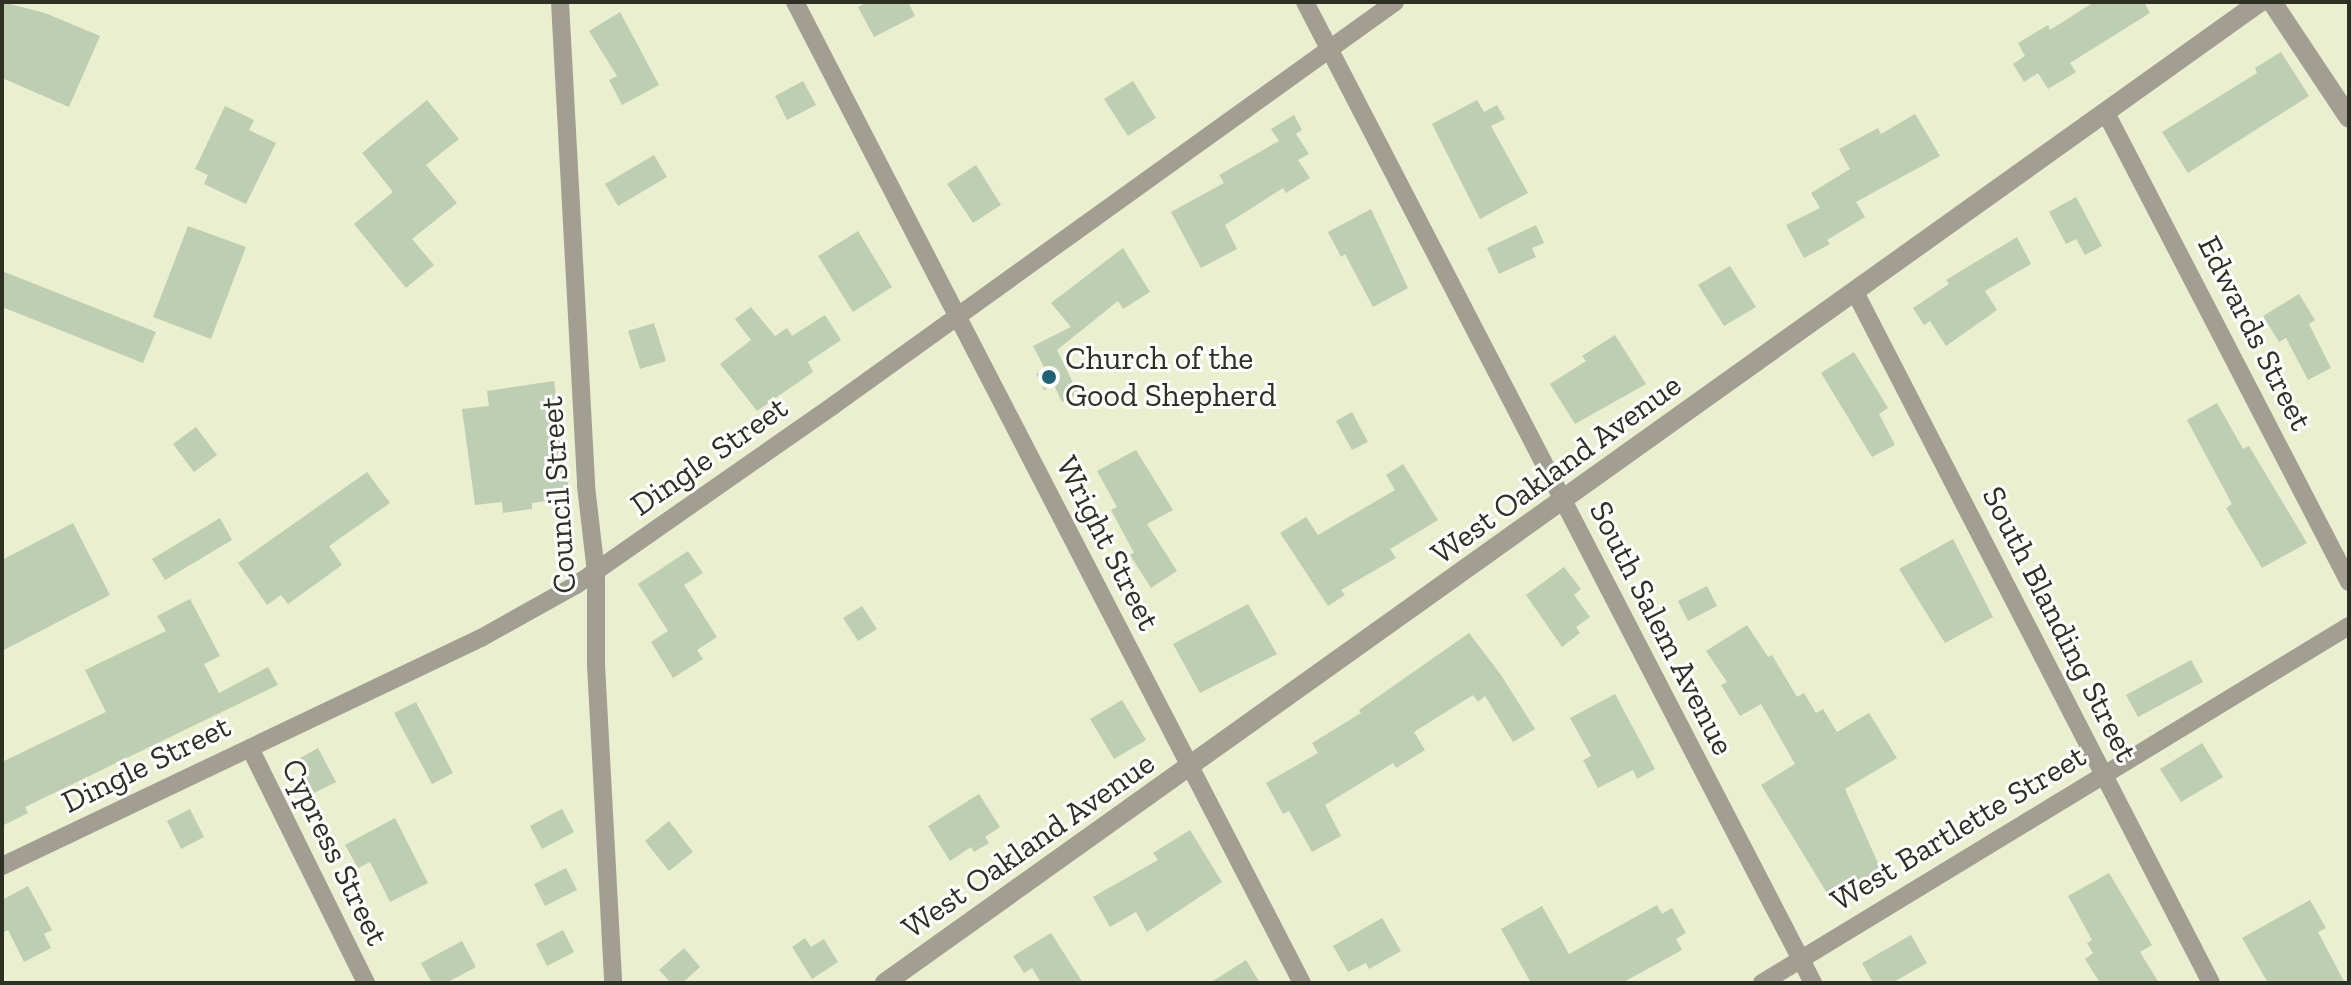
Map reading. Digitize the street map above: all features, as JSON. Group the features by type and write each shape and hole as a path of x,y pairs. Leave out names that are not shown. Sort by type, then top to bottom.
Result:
{"street":[{"name":"Council Street","path":"560,2 586,486 596,572 596,665 613,983"},
{"name":"Wright Street","path":"795,2 1302,983"},
{"name":"South Salem Avenue","path":"1305,2 1813,983"},
{"name":"Dingle Street","path":"2,866 481,638 596,572 1395,2"},
{"name":"West Oakland Avenue","path":"885,983 2260,2"},
{"path":"2272,2 2349,118"},
{"name":"Edwards Street","path":"2106,113 2349,582"},
{"name":"South Blanding Street","path":"1855,292 2211,983"},
{"name":"West Bartlette Street","path":"1762,983 2349,626"},
{"name":"Cypress Street","path":"250,748 366,983"}],"building":[{"path":"2,2 45,13 100,36 69,107 2,78"},
{"path":"868,2 908,2 915,16 874,37 858,7"},
{"path":"2094,2 2144,2 2150,13 2070,63 2076,72 2048,89 2038,73 2024,82 2013,64 2025,56 2018,43 2048,25 2050,30"},
{"path":"620,12 659,85 622,105 609,80 617,76 589,31"},
{"path":"2281,52 2309,96 2188,173 2162,132 2257,73 2255,68"},
{"path":"803,81 816,105 787,120 775,96"},
{"path":"1133,81 1156,118 1128,136 1104,99"},
{"path":"427,100 459,139 426,165 457,203 412,239 434,265 406,288 354,224 393,192 362,153"},
{"path":"1477,100 1484,112 1497,105 1505,119 1491,126 1528,193 1480,219 1432,124"},
{"path":"225,106 254,120 249,130 276,143 246,204 204,184 208,175 195,169"},
{"path":"1915,114 1940,156 1856,202 1865,217 1827,240 1830,244 1804,258 1786,225 1820,208 1811,193 1850,169 1839,149 1878,128 1881,134"},
{"path":"1294,115 1302,130 1296,134 1309,154 1298,160 1310,178 1286,193 1283,188 1225,225 1237,249 1201,268 1171,212 1224,183 1219,175 1279,141 1271,129"},
{"path":"654,155 667,177 618,206 605,184"},
{"path":"976,165 1001,205 973,223 947,184"},
{"path":"2076,197 2102,246 2085,255 2076,239 2066,244 2049,212"},
{"path":"1371,209 1408,288 1373,307 1345,254 1341,257 1328,232"},
{"path":"1536,225 1544,243 1532,248 1536,257 1499,274 1487,248"},
{"path":"188,226 246,247 211,339 153,317"},
{"path":"858,231 892,287 853,312 818,256"},
{"path":"2017,237 2031,264 1985,291 1997,310 1946,346 1930,321 1924,325 1913,308 1949,284 1946,280"},
{"path":"1123,248 1150,292 1123,309 1118,301 1057,350 1078,393 1062,402 1054,385 1044,390 1036,374 1045,369 1033,346 1071,327 1051,303"},
{"path":"1730,266 1756,307 1724,326 1698,285"},
{"path":"2,271 156,332 143,363 2,307"},
{"path":"2299,294 2315,320 2309,324 2331,368 2308,380 2286,338 2279,342 2263,316"},
{"path":"751,307 775,336 787,328 792,336 825,315 841,340 808,362 813,372 757,411 720,364 751,340 735,319"},
{"path":"654,323 666,361 640,369 628,331"},
{"path":"1615,335 1646,384 1575,424 1550,384 1586,361 1582,356"},
{"path":"1854,352 1888,408 1879,414 1895,445 1872,457 1821,373"},
{"path":"554,381 570,498 532,503 532,509 503,513 502,502 475,505 462,409 489,406 487,391"},
{"path":"2217,403 2243,449 2249,446 2307,543 2262,568 2226,508 2232,504 2187,420"},
{"path":"1352,412 1368,442 1352,450 1336,421"},
{"path":"196,427 217,455 194,472 173,444"},
{"path":"1136,450 1173,510 1147,524 1177,571 1151,588 1130,555 1134,553 1111,510 1117,507 1097,471"},
{"path":"1403,464 1438,520 1390,549 1396,558 1341,590 1345,595 1328,606 1280,533 1306,517 1318,535 1395,490 1386,475"},
{"path":"367,472 390,503 329,546 342,565 288,604 281,595 267,605 238,563"},
{"path":"220,518 232,540 165,580 152,559"},
{"path":"73,523 110,595 2,651 2,560"},
{"path":"1953,539 1993,617 1945,643 1899,569"},
{"path":"688,551 703,573 684,585 717,637 697,650 703,659 673,678 651,642 668,631 638,584"},
{"path":"1564,567 1581,589 1574,595 1590,617 1576,627 1580,633 1562,647 1526,595"},
{"path":"1707,586 1717,606 1688,621 1678,601"},
{"path":"190,599 220,656 204,664 219,693 268,667 278,685 25,807 28,813 2,826 2,762 106,712 85,670 166,631 157,616"},
{"path":"1248,604 1277,654 1200,693 1173,644"},
{"path":"862,606 877,629 858,641 843,618"},
{"path":"1747,625 1768,657 1772,655 1797,697 1804,693 1816,713 1823,709 1837,732 1869,713 1897,758 1845,789 1881,870 1830,898 1761,785 1795,764 1761,704 1740,716 1721,685 1727,682 1706,651"},
{"path":"1469,633 1501,675 1535,729 1513,742 1485,696 1478,702 1473,695 1414,732 1425,750 1396,768 1393,763 1325,805 1341,836 1312,852 1289,811 1283,814 1266,783 1318,753 1312,743 1361,713 1359,710"},
{"path":"2191,660 2203,682 2138,717 2126,695"},
{"path":"1615,694 1655,769 1637,779 1633,770 1598,788 1583,760 1591,756 1570,718"},
{"path":"1122,700 1146,740 1114,759 1090,719"},
{"path":"416,702 453,773 432,784 394,713"},
{"path":"2202,743 2223,777 2181,802 2160,769"},
{"path":"318,748 336,782 314,793 297,760"},
{"path":"979,794 1000,827 985,837 989,843 974,852 971,847 950,861 928,826"},
{"path":"190,809 204,837 181,849 167,821"},
{"path":"562,809 574,832 542,849 530,826"},
{"path":"395,818 428,883 390,902 370,862 358,868 345,845"},
{"path":"669,821 693,852 669,871 645,841"},
{"path":"1190,830 1222,882 1147,932 1136,912 1110,927 1093,897 1158,860 1153,853"},
{"path":"566,868 577,890 545,906 534,884"},
{"path":"2109,873 2152,945 2140,952 2159,983 2100,983 2085,959 2093,953 2087,943 2092,940 2068,896"},
{"path":"28,886 52,930 44,934 51,948 24,962 8,930 2,933 2,900"},
{"path":"2310,900 2326,928 2318,932 2345,983 2268,983 2242,938"},
{"path":"1657,905 1662,914 1672,908 1686,933 1676,939 1682,950 1622,983 1531,983 1501,929 1542,906 1569,954"},
{"path":"1382,918 1401,951 1369,969 1366,963 1348,972 1333,946"},
{"path":"563,930 574,952 547,966 536,944"},
{"path":"1051,933 1083,983 1041,983 1032,968 1024,973 1013,956"},
{"path":"1911,935 1927,963 1892,983 1873,983 1862,963"},
{"path":"805,938 811,947 824,939 838,962 812,979 792,947"},
{"path":"462,941 476,967 446,983 432,983 421,963"},
{"path":"684,948 700,967 682,983 671,983 659,970"},
{"path":"1246,960 1260,983 1210,983"}],"place":[{"name":"Church of the Good Shepherd","path":"1049,377"}]}
